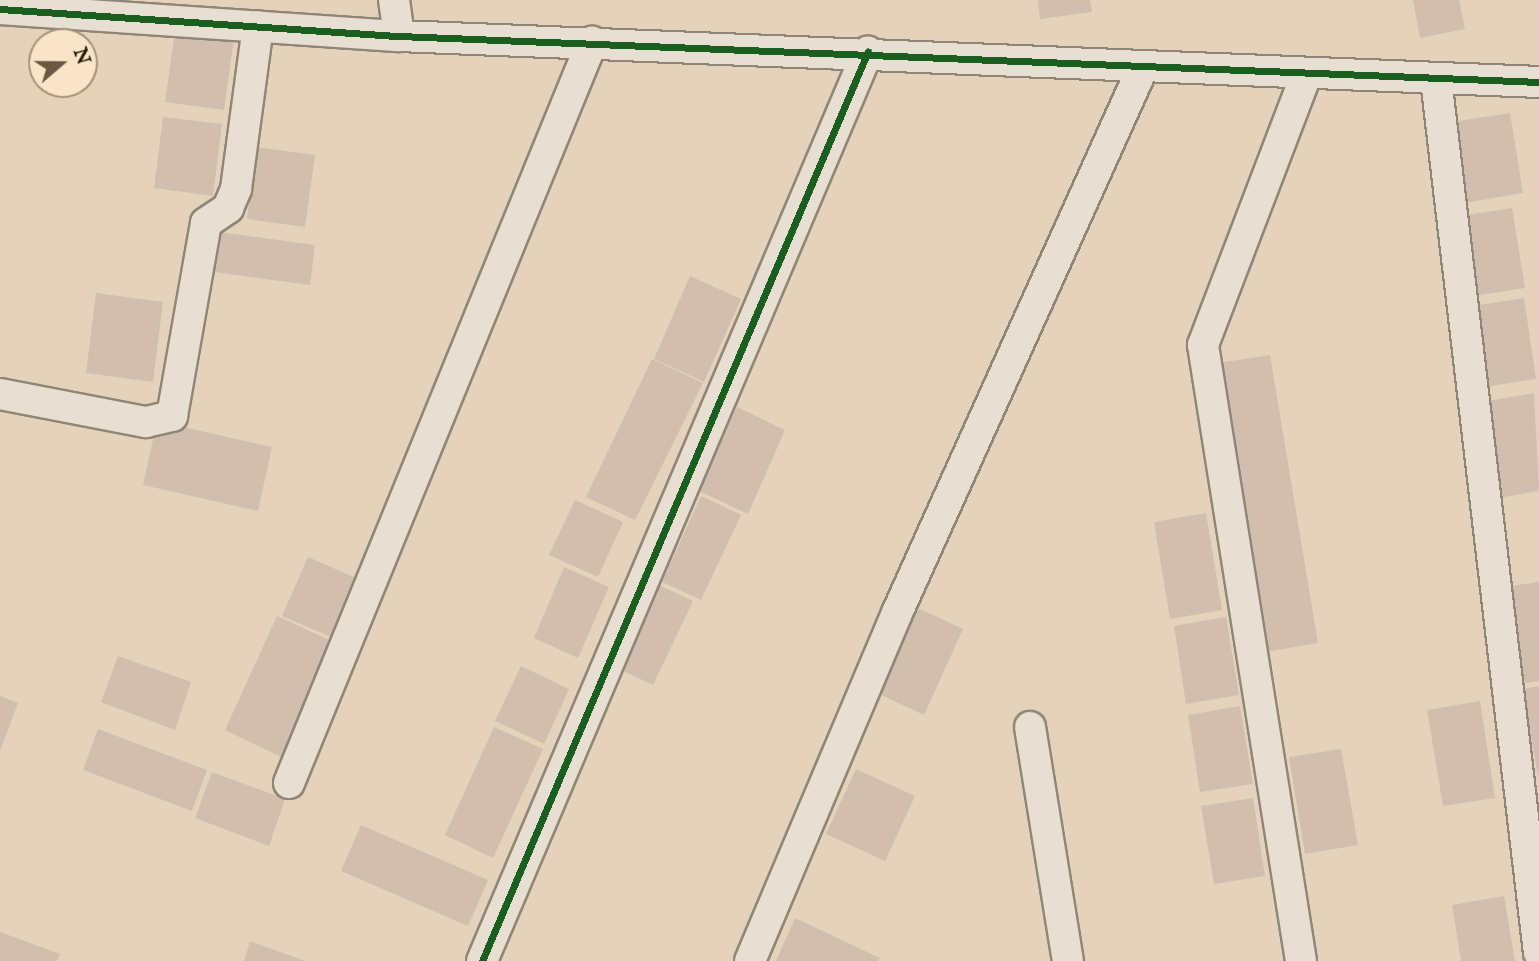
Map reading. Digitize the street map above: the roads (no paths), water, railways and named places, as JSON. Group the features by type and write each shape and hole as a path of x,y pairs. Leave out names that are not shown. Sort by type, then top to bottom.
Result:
{"street":[{"path":"394,0 399,36"},
{"path":"0,9 51,6 258,26 399,36 868,51 1306,75 1539,82"},
{"path":"0,394 146,422 172,416 206,223 228,208 236,189 258,26"},
{"path":"289,783 592,42"},
{"path":"482,961 868,51"},
{"path":"750,961 902,600 1143,67"},
{"path":"1301,961 1203,345 1306,75"},
{"path":"1436,79 1539,953"},
{"path":"1030,727 1068,961"}]}
